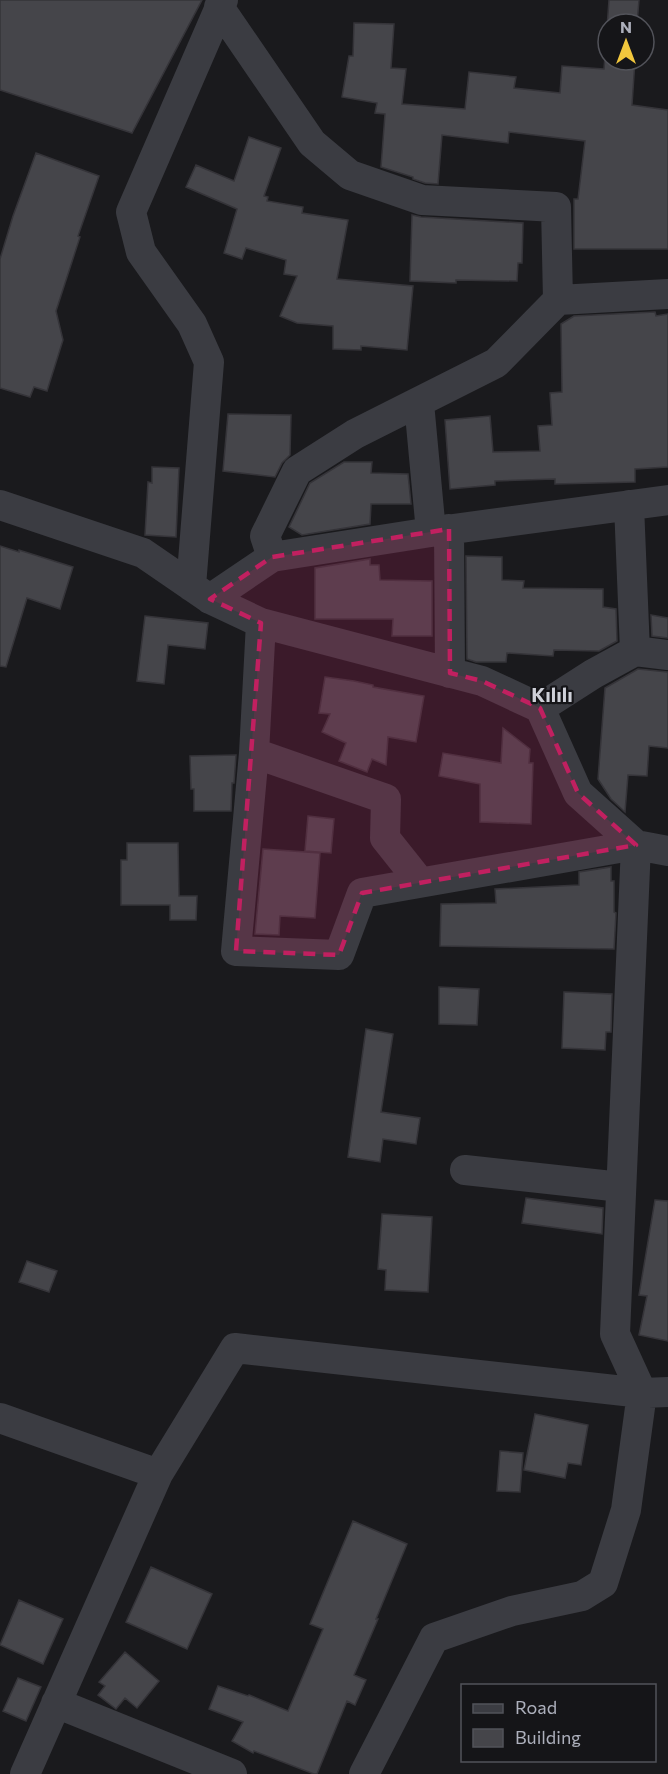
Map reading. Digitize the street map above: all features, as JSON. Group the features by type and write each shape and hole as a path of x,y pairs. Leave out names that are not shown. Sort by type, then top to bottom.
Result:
{"street":[{"path":"221,4 312,143 350,175 422,200 556,207 558,300"},
{"path":"201,592 209,362 192,324 141,252 131,212 221,4"},
{"path":"272,557 265,536 297,471 356,434 496,363 558,300 668,294"},
{"path":"419,403 440,530 450,673"},
{"path":"201,592 272,557 440,530 668,500"},
{"path":"0,505 143,553 201,592 261,623 482,681 540,708 578,793 636,845"},
{"path":"629,505 635,651"},
{"path":"261,623 254,753 236,951 339,955 362,893 636,845 668,851"},
{"path":"540,708 593,674 635,651 668,655"},
{"path":"254,753 386,799 385,838 420,882"},
{"path":"364,1774 434,1638 512,1611 582,1596 603,1583 626,1510 655,1392 615,1334 636,845"},
{"path":"465,1170 621,1187"},
{"path":"25,1774 158,1474 235,1348 655,1392"},
{"path":"0,1418 158,1474"},
{"path":"56,1703 232,1774"}],"highlighted area":[{"path":"449,529 450,673 482,681 540,708 578,793 636,845 362,893 339,955 236,951 261,623 210,599 272,557"}],"building":[{"path":"0,0 202,0 132,133 0,90"},
{"path":"609,0 639,0 638,12 608,12"},
{"path":"354,23 394,24 391,68 406,69 402,104 465,109 469,72 516,77 514,88 560,93 562,66 596,68 596,72 634,72 632,105 668,110 668,249 574,249 574,199 578,199 585,141 509,132 508,143 442,135 438,184 425,183 381,167 385,114 375,113 377,103 342,97 349,56 353,56"},
{"path":"249,137 281,148 264,196 268,197 267,201 303,207 302,213 348,220 337,279 413,286 407,350 361,346 361,350 333,349 333,326 297,323 280,316 297,276 284,274 286,260 246,248 242,259 224,253 237,209 186,187 196,165 234,181"},
{"path":"36,153 99,176 56,311 63,340 47,391 34,387 30,397 0,388 0,259"},
{"path":"412,215 523,223 522,263 518,263 517,281 456,280 456,283 410,281"},
{"path":"655,312 656,316 668,314 668,467 635,469 635,482 555,484 555,479 495,481 495,485 450,489 445,420 490,416 493,452 540,451 538,426 552,425 550,393 562,392 561,324 574,316"},
{"path":"228,414 291,415 290,455 282,463 275,477 223,471"},
{"path":"344,462 372,462 371,473 408,474 411,504 371,504 370,524 302,535 289,527 310,483"},
{"path":"152,467 179,468 176,537 145,535 148,482 152,483"},
{"path":"0,546 73,567 60,609 27,598 6,667 0,666"},
{"path":"466,556 502,557 502,580 524,581 523,588 603,589 603,607 616,609 617,641 599,651 554,650 553,656 507,653 506,662 476,662 467,659"},
{"path":"370,559 370,565 379,565 380,580 432,581 432,636 392,636 393,619 315,619 315,568"},
{"path":"651,615 668,618 668,638 652,636"},
{"path":"145,616 208,623 205,649 168,645 164,684 137,681"},
{"path":"638,669 668,672 668,748 649,746 647,776 628,775 625,812 611,799 598,779 605,688"},
{"path":"325,677 424,696 416,742 388,737 386,765 372,759 367,772 339,761 346,743 322,732 330,714 319,713"},
{"path":"503,728 530,749 529,763 533,763 531,824 480,822 480,784 439,776 443,753 501,763"},
{"path":"236,755 231,811 194,811 190,756"},
{"path":"308,816 334,819 331,853 305,851"},
{"path":"127,843 178,843 179,896 197,896 196,920 170,920 170,905 121,905 121,860 127,860"},
{"path":"263,849 320,853 315,918 280,916 279,935 255,934"},
{"path":"611,867 611,881 614,881 614,912 616,913 614,949 440,946 441,904 496,903 495,889 579,885 579,872"},
{"path":"439,987 479,989 477,1025 439,1024"},
{"path":"564,992 612,994 611,1032 606,1032 605,1050 562,1048"},
{"path":"366,1029 393,1034 381,1112 420,1118 416,1144 383,1139 380,1162 348,1157"},
{"path":"526,1198 603,1208 602,1234 522,1223"},
{"path":"655,1200 668,1201 668,1341 639,1335 647,1296 639,1295"},
{"path":"382,1214 432,1217 428,1292 385,1290 386,1270 378,1269"},
{"path":"27,1261 57,1271 49,1292 19,1282"},
{"path":"535,1414 588,1425 581,1465 568,1463 565,1478 524,1470"},
{"path":"500,1451 523,1453 520,1492 497,1491"},
{"path":"353,1521 407,1544 354,1675 366,1680 355,1705 347,1701 317,1774 314,1774 254,1751 253,1753 232,1741 243,1722 209,1709 218,1686 249,1695 288,1711 323,1629 310,1624"},
{"path":"151,1567 212,1594 187,1649 126,1622"},
{"path":"19,1600 63,1619 43,1664 0,1645"},
{"path":"125,1652 159,1681 137,1708 125,1698 116,1709 98,1695 105,1686 99,1682"},
{"path":"18,1678 41,1687 26,1721 3,1711"}],"district":[{"name":"Kılılı","path":"552,694"}]}
